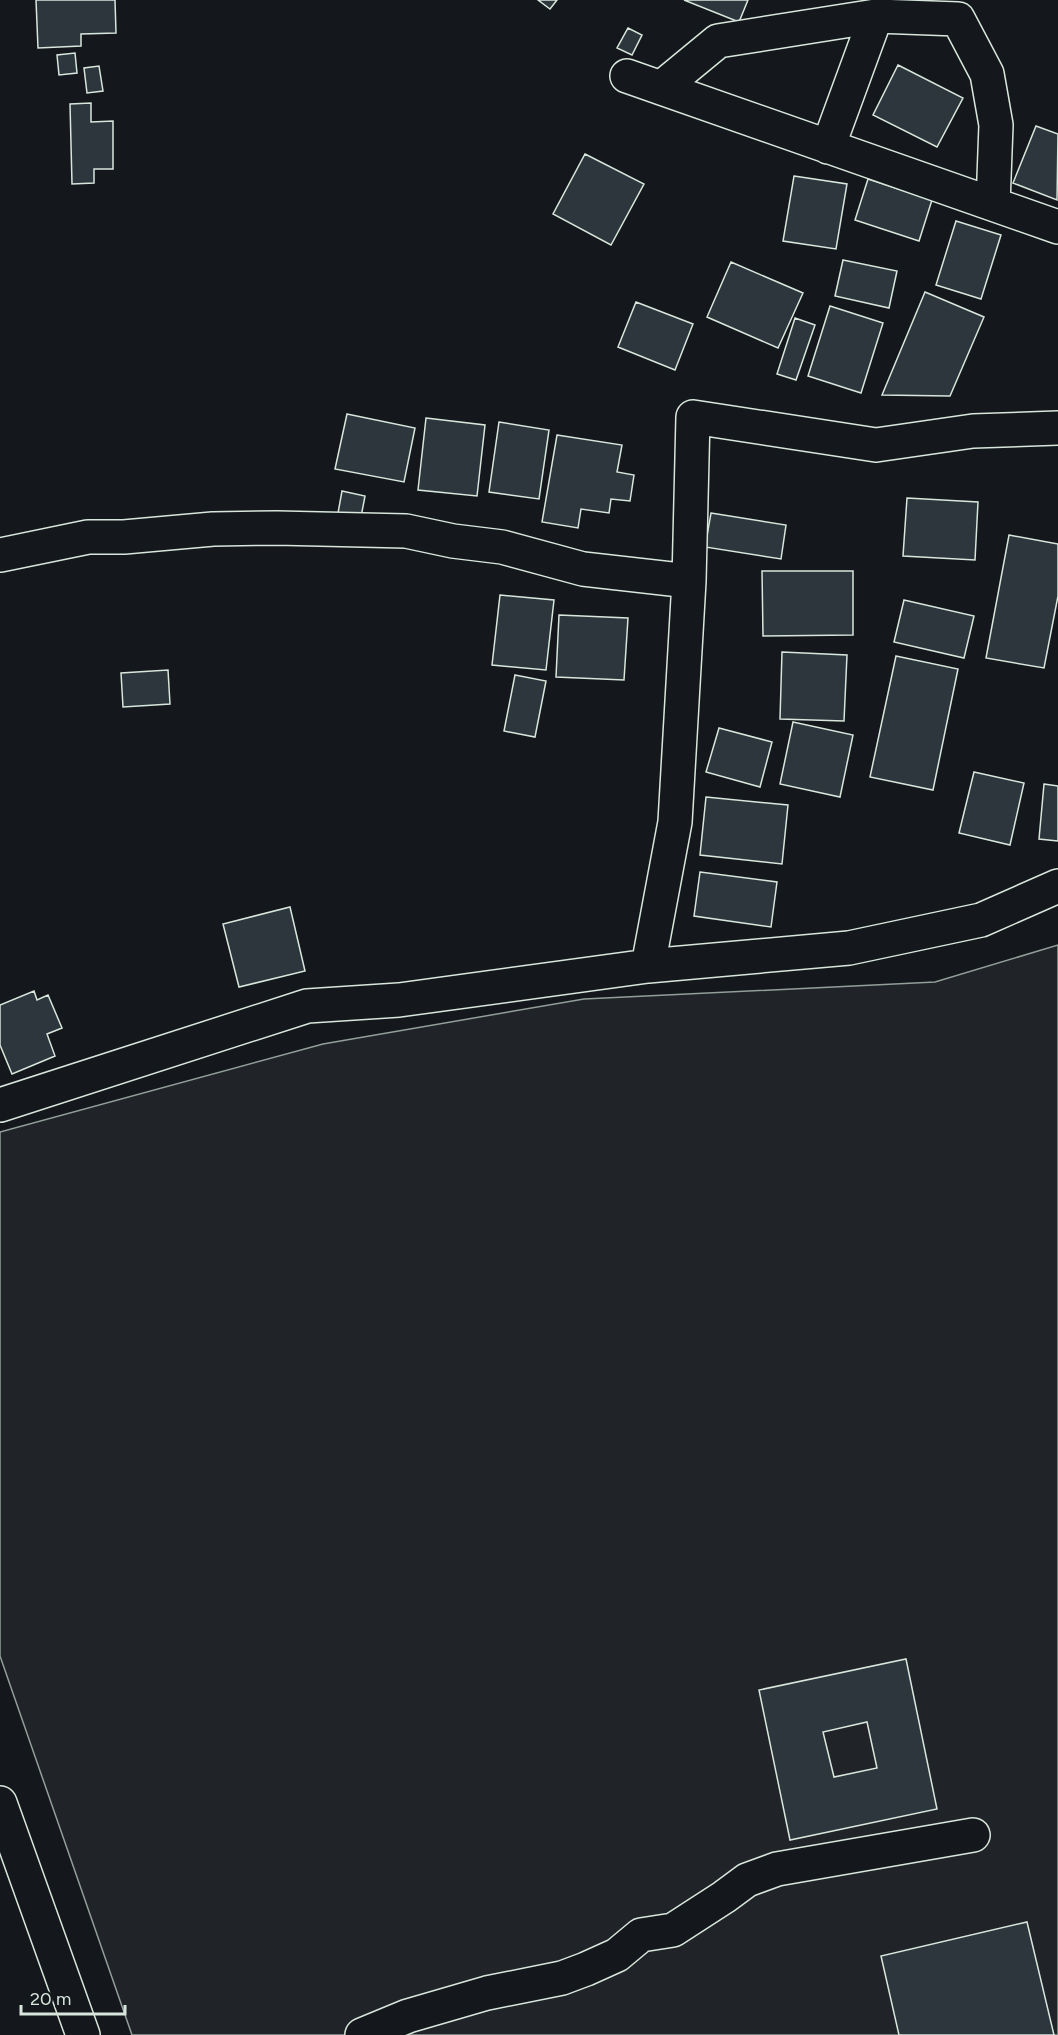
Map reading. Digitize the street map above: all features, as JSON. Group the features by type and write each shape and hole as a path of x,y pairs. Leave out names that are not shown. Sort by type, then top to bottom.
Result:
{"street":[{"path":"828,147 876,15"},
{"path":"662,88 718,42 876,15 958,19 987,74 996,125 993,204"},
{"path":"627,76 1058,227"},
{"path":"648,966 675,822 689,581 693,417 876,446 972,431 1058,428"},
{"path":"0,555 88,537 124,537 213,529 406,531 453,541 502,547 583,569 689,581"},
{"path":"0,1105 307,1006 399,1000 648,966 849,948 981,920 1058,886"},
{"path":"0,1803 83,2035"},
{"path":"362,2035 408,2016 487,1994 562,1978 586,1969 617,1955 641,1935 673,1930 747,1880 777,1869 973,1835"}],"shaded area":[{"path":"1058,945 1058,2035 132,2035 0,1656 0,1132 323,1044 584,999 935,982"}],"building":[{"path":"36,0 115,0 116,33 81,34 81,46 38,48"},
{"path":"538,0 557,0 550,9"},
{"path":"684,0 748,0 739,22"},
{"path":"628,28 642,35 632,55 617,48"},
{"path":"75,53 77,73 59,75 57,55"},
{"path":"898,65 963,98 937,147 873,115"},
{"path":"99,66 103,91 87,93 84,68"},
{"path":"91,103 91,122 113,121 113,169 94,169 94,183 72,184 70,104"},
{"path":"1036,126 1058,134 1057,200 1013,183"},
{"path":"585,154 644,184 611,245 553,214"},
{"path":"794,176 847,184 836,249 783,241"},
{"path":"868,179 932,200 919,241 855,220"},
{"path":"956,221 1001,235 981,299 936,285"},
{"path":"843,260 897,271 889,308 835,296"},
{"path":"731,262 803,293 778,348 707,317"},
{"path":"925,292 984,317 950,396 882,395"},
{"path":"636,302 693,324 675,370 618,347"},
{"path":"830,306 883,323 861,393 808,376"},
{"path":"795,318 815,325 796,380 777,374"},
{"path":"347,414 415,428 404,482 335,469"},
{"path":"426,418 485,425 477,496 418,490"},
{"path":"499,422 549,430 539,499 489,492"},
{"path":"557,435 622,445 617,472 634,475 630,501 611,499 609,513 581,509 578,528 542,522"},
{"path":"342,491 365,496 361,517 338,513"},
{"path":"907,498 978,502 975,560 903,556"},
{"path":"711,513 786,525 781,559 705,547"},
{"path":"1009,535 1058,544 1058,596 1044,668 986,658"},
{"path":"762,571 853,571 853,635 763,636"},
{"path":"500,595 554,600 546,670 492,665"},
{"path":"904,600 974,616 964,658 894,642"},
{"path":"559,615 628,618 624,680 556,677"},
{"path":"782,652 847,655 844,721 780,719"},
{"path":"896,656 958,669 933,790 870,777"},
{"path":"168,670 170,704 123,707 121,673"},
{"path":"515,675 546,681 535,737 504,731"},
{"path":"793,722 853,735 840,797 780,784"},
{"path":"719,728 772,742 760,787 706,772"},
{"path":"974,772 1024,783 1010,845 959,833"},
{"path":"1044,784 1058,786 1058,841 1039,839"},
{"path":"706,797 788,805 782,864 700,855"},
{"path":"700,872 777,882 771,927 694,916"},
{"path":"290,907 305,971 239,987 223,924"},
{"path":"34,991 37,1000 48,995 62,1028 47,1034 55,1056 12,1074 0,1045 0,1005"},
{"path":"906,1659 937,1809 790,1840 759,1690","holes":["867,1722 877,1768 834,1777 823,1732"]},
{"path":"1027,1922 1054,2035 899,2035 881,1956"}]}
